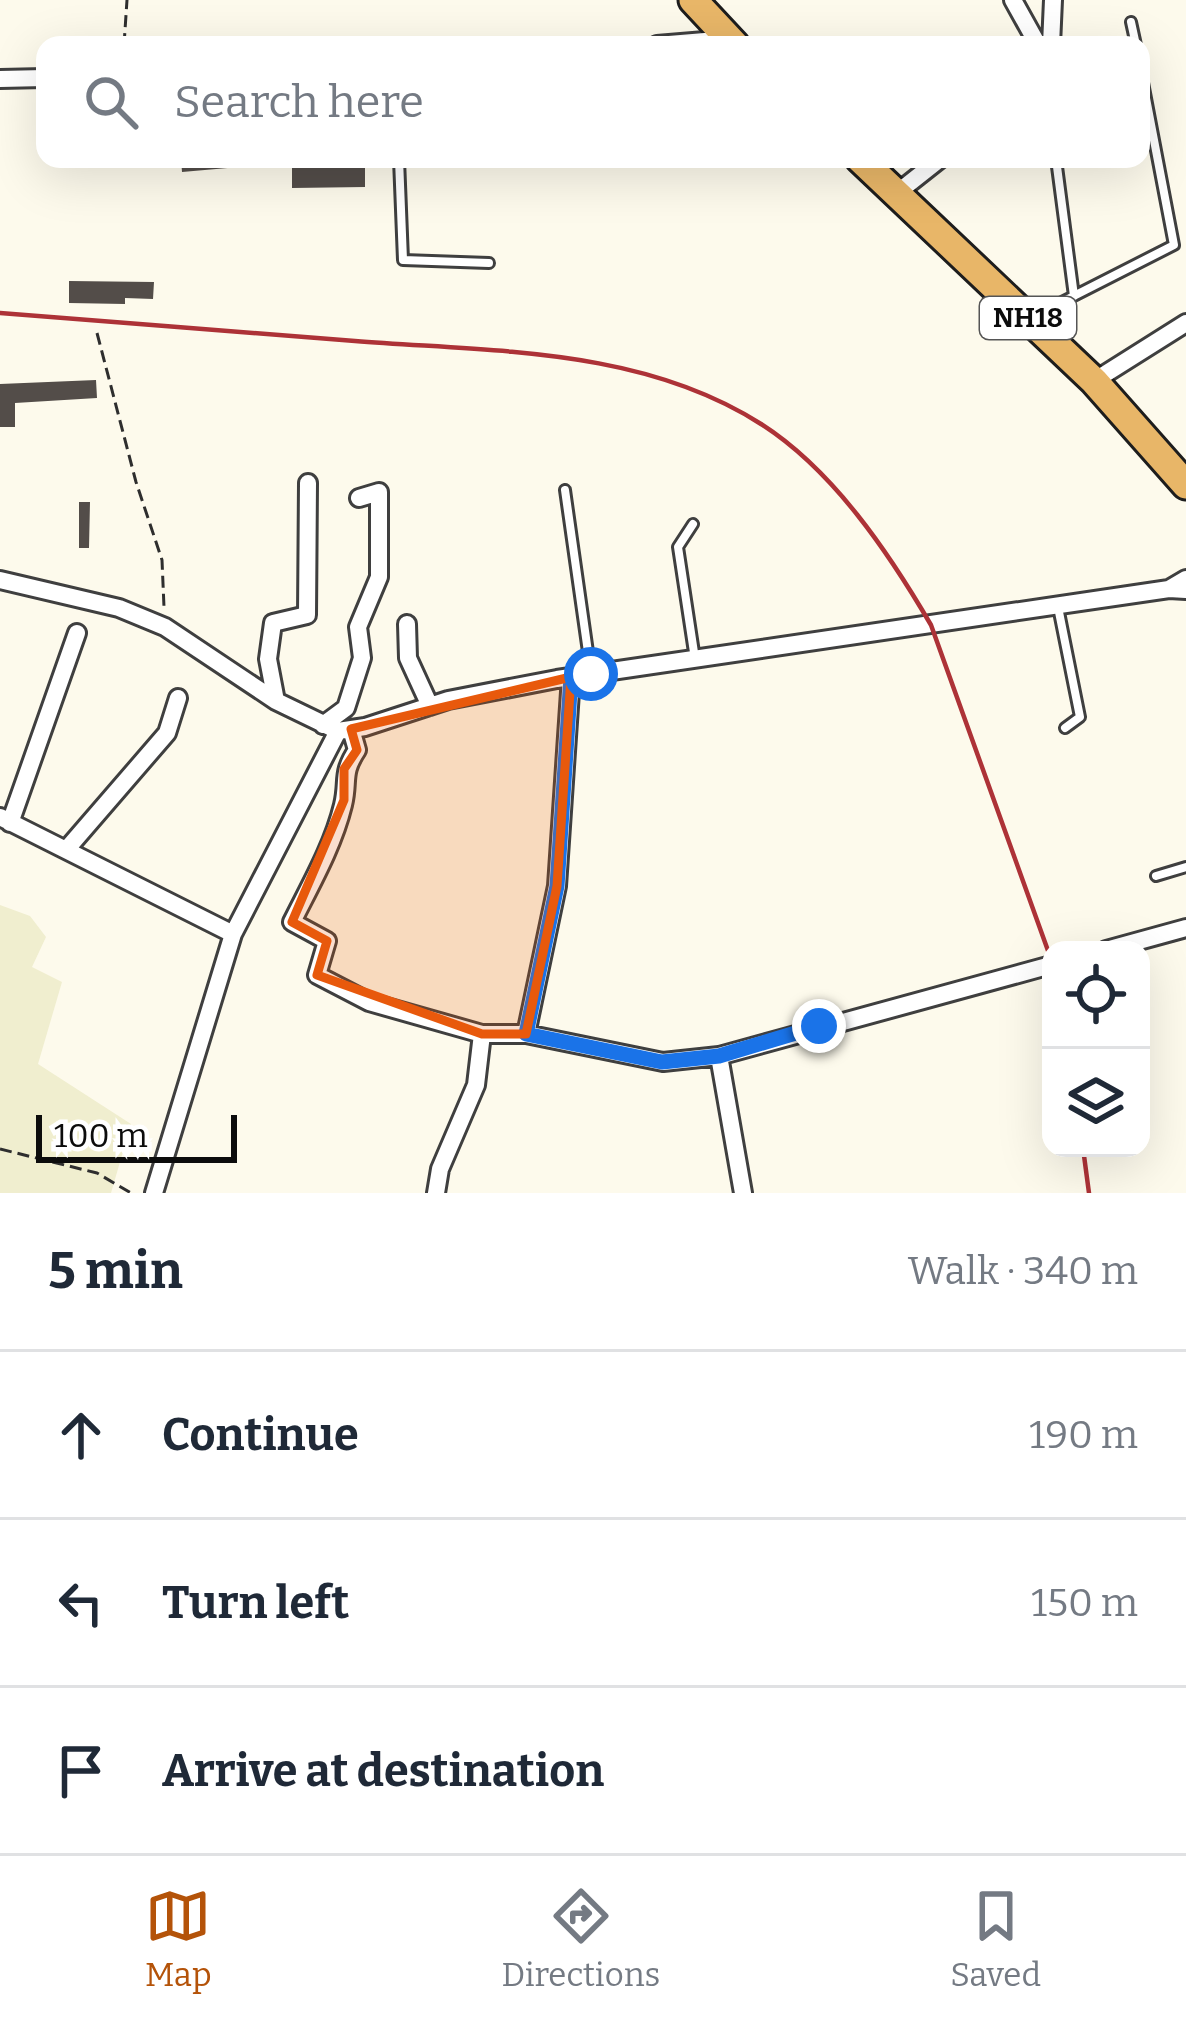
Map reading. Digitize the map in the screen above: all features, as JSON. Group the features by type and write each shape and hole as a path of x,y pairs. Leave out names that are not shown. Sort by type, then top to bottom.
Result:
{"highway":[{"path":"692,0 726,36"},
{"name":"NH18","path":"870,168 1094,381 1186,485"}],"street":[{"path":"1012,0 1033,36"},
{"path":"1051,36 1053,0"},
{"path":"0,79 36,78"},
{"path":"897,193 929,168"},
{"path":"1094,381 1186,323"},
{"path":"276,701 268,659 273,622 307,615 308,483"},
{"path":"154,1193 233,934 337,728 362,658 358,626 379,577 379,492 359,498"},
{"path":"0,580 103,603 165,627 276,701 337,728 357,750 344,769 344,800 326,854 292,922 327,941 317,975 369,1001 482,1034 526,1034 662,1062 719,1056 1042,967"},
{"path":"337,728 571,677 1180,586"},
{"path":"407,624 408,658 430,706"},
{"path":"77,633 5,820 233,934"},
{"path":"526,1034 557,886 571,677"},
{"path":"65,850 167,733 178,698"},
{"path":"1139,941 1186,928"},
{"path":"436,1193 440,1168 476,1085 482,1034"},
{"path":"719,1056 743,1193"}],"lane":[{"path":"1131,22 1134,36"},
{"path":"1044,333 1060,303 1174,245 1150,133"},
{"path":"399,168 403,260 489,263"},
{"path":"1057,168 1074,296"},
{"path":"565,490 591,674"},
{"path":"693,524 678,547 695,660"},
{"path":"1058,605 1079,717 1066,728"},
{"path":"1156,876 1186,867"}],"path":[{"path":"125,36 127,0"},
{"path":"97,332 162,560 165,627"},
{"path":"0,1149 98,1174 131,1193"}],"highlighted area":[{"path":"571,677 557,886 526,1034 482,1034 317,975 327,941 292,922 344,800 344,769 357,750 351,729"}],"shaded area":[{"path":"0,905 30,916 46,937 32,967 62,982 38,1064 131,1124 111,1193 0,1193"}],"building":[{"path":"182,168 228,168 182,172"},
{"path":"292,168 365,168 365,187 292,188"},
{"path":"69,281 154,282 153,299 125,298 125,304 69,303"},
{"path":"96,380 97,398 15,403 15,427 0,427 0,384"},
{"path":"79,502 90,502 89,548 79,548"}],"railway":[{"path":"0,313 564,358 666,380 761,424 812,465 857,515 931,625 1045,941"},
{"path":"1084,1157 1089,1193"}],"route":[{"path":"591,674 571,677 557,886 526,1034 662,1062 719,1056 819,1026"}]}
